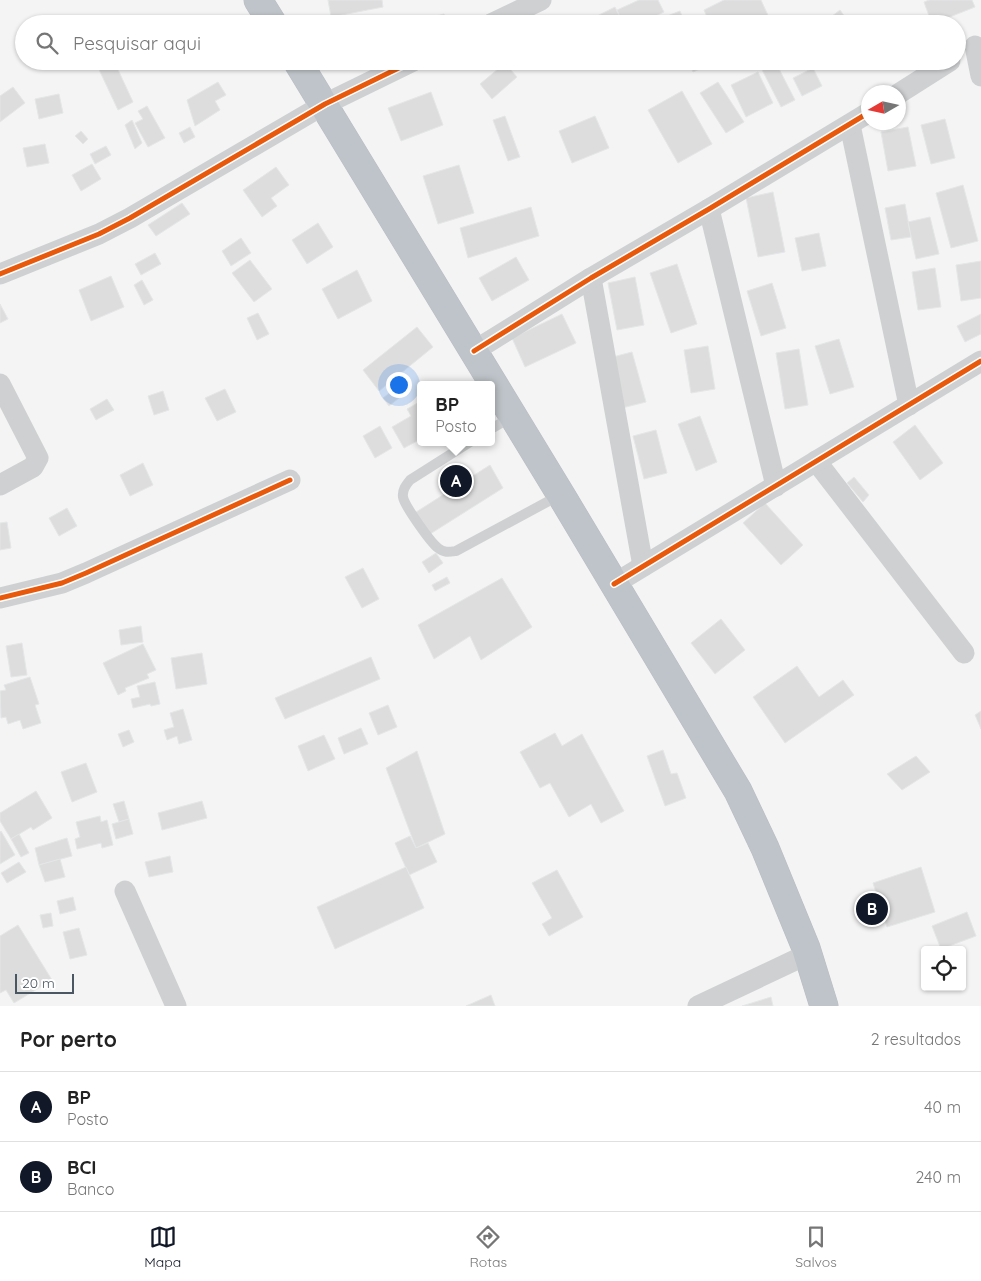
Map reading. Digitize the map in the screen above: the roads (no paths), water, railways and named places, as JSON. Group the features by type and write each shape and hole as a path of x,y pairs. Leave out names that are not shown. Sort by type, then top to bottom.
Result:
{"highway":[{"path":"258,0 267,15"},
{"path":"303,70 474,351 486,381"},
{"path":"495,404 502,422 561,495 738,791 765,848 808,954 824,1006"}],"street":[{"path":"510,15 541,0"},
{"path":"971,48 981,76"},
{"path":"0,274 99,234 130,218 325,104 395,70"},
{"path":"906,89 936,70"},
{"path":"474,351 591,278 861,118"},
{"path":"850,125 909,405"},
{"path":"710,209 776,486"},
{"path":"591,278 643,566"},
{"path":"614,584 981,361"},
{"path":"0,384 38,458 33,467 0,485"},
{"path":"816,461 964,653"},
{"path":"0,598 62,583 290,480"},
{"path":"125,891 176,1006"},
{"path":"698,1006 808,954"}],"lane":[{"path":"464,446 410,480 404,488 403,497 406,505 432,543 439,549 446,552 456,551 561,495"}],"place":[{"name":"BP","path":"456,481"},
{"name":"BCI","path":"872,909"}]}
